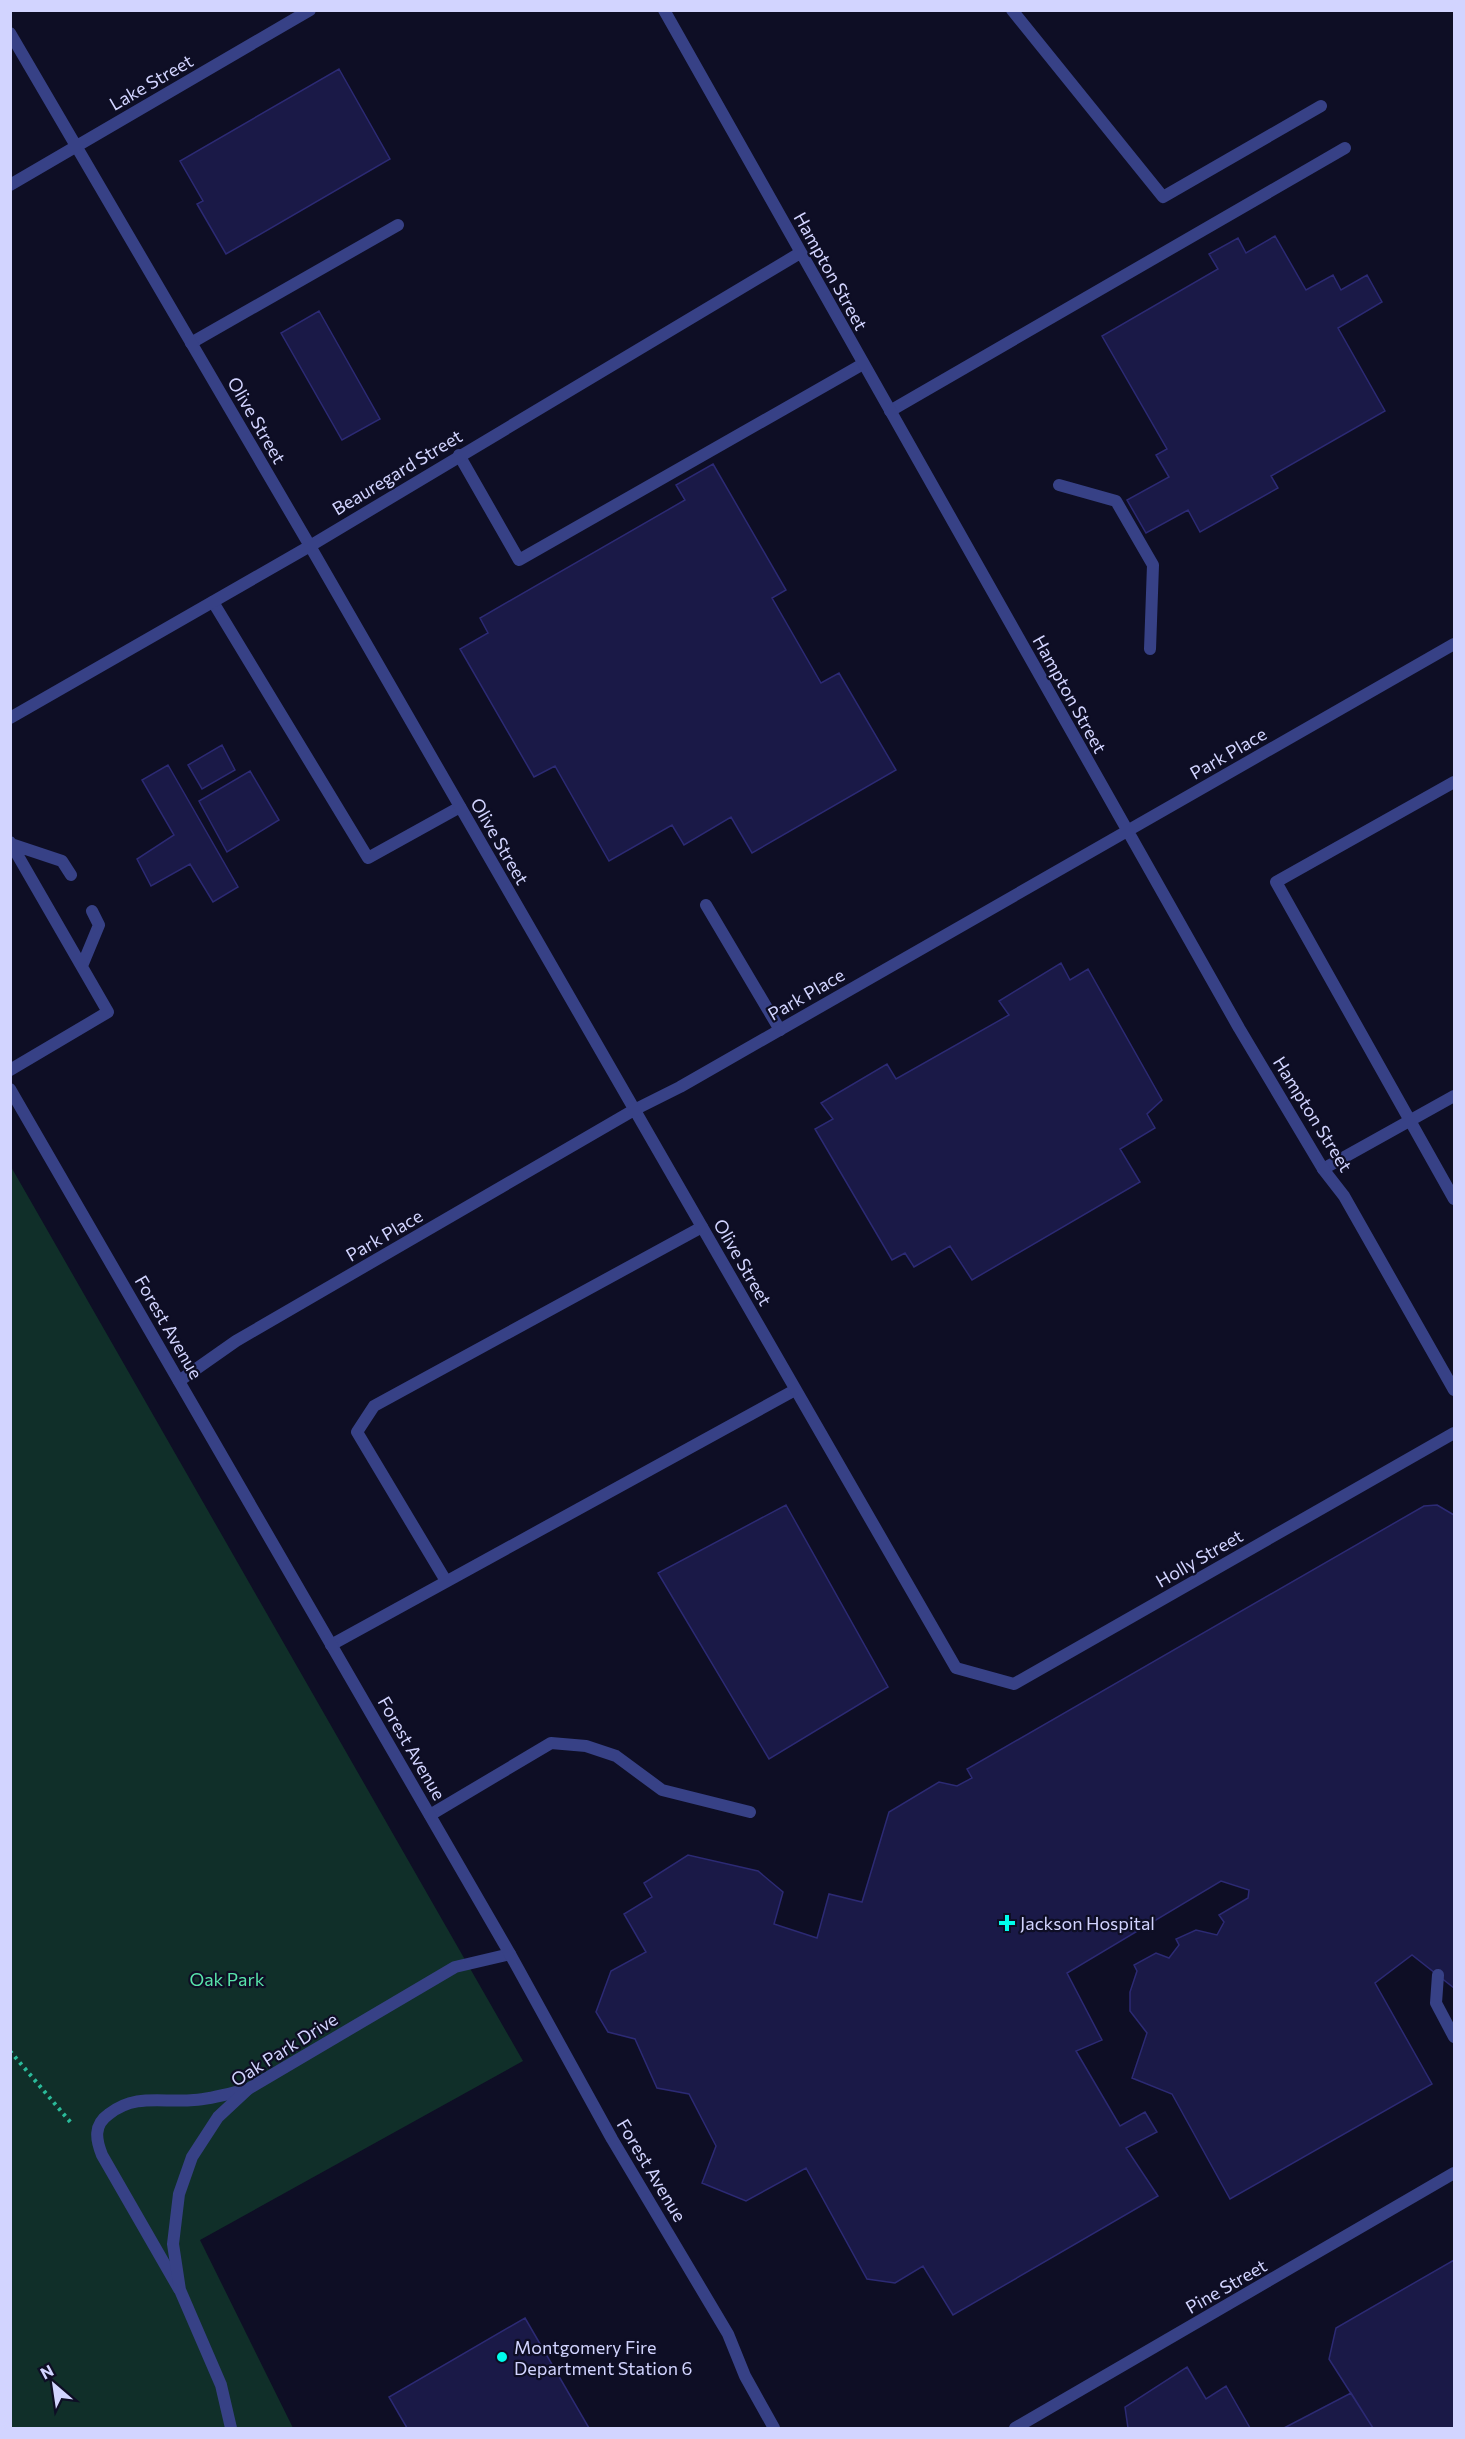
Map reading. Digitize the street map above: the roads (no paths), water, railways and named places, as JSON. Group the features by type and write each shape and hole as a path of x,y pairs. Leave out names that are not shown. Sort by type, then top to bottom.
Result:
{"street":[{"name":"Lake Street","path":"10,185 310,10"},
{"name":"Hampton Street","path":"663,10 1127,831 1323,1169 1344,1196 1455,1390"},
{"path":"1012,10 1163,197 1321,106"},
{"name":"Olive Street","path":"10,33 310,546 956,1668"},
{"path":"890,411 1345,148"},
{"path":"191,343 398,225"},
{"name":"Beauregard Street","path":"10,718 310,546 800,253"},
{"path":"459,455 519,560 863,364"},
{"path":"1059,485 1116,501 1153,565 1150,649"},
{"path":"213,602 368,858 460,807"},
{"name":"Park Place","path":"179,1381 236,1341 634,1110 680,1087 1455,644"},
{"path":"1455,782 1276,882 1455,1199"},
{"path":"11,843 62,861 71,876"},
{"path":"10,1070 108,1012 11,843"},
{"path":"706,905 780,1029"},
{"path":"82,966 99,925 92,911"},
{"name":"Forest Avenue","path":"10,1089 510,1954 612,2139 728,2334 745,2376 774,2428"},
{"path":"1323,1169 1455,1096"},
{"path":"446,1581 357,1432 374,1406 702,1227"},
{"path":"332,1645 795,1390"},
{"name":"Holly Street","path":"956,1668 1014,1684 1455,1433"},
{"path":"429,1815 551,1743 586,1746 615,1756 662,1790 750,1812"},
{"name":"Oak Park Drive","path":"231,2428 221,2385 180,2290 173,2244 179,2194 192,2157 218,2118 248,2089 455,1968 510,1954"},
{"path":"1438,1975 1436,2003 1455,2037"},
{"path":"180,2290 102,2155 96,2140 98,2127 106,2115 126,2102 194,2100 248,2089"},
{"name":"Pine Street","path":"1015,2428 1455,2173"}],"place":[{"name":"Jackson Hospital","path":"1007,1923"},
{"name":"Montgomery Fire Department Station 6","path":"502,2357"}],"park label":[{"name":"Oak Park","path":"227,1979"}]}
